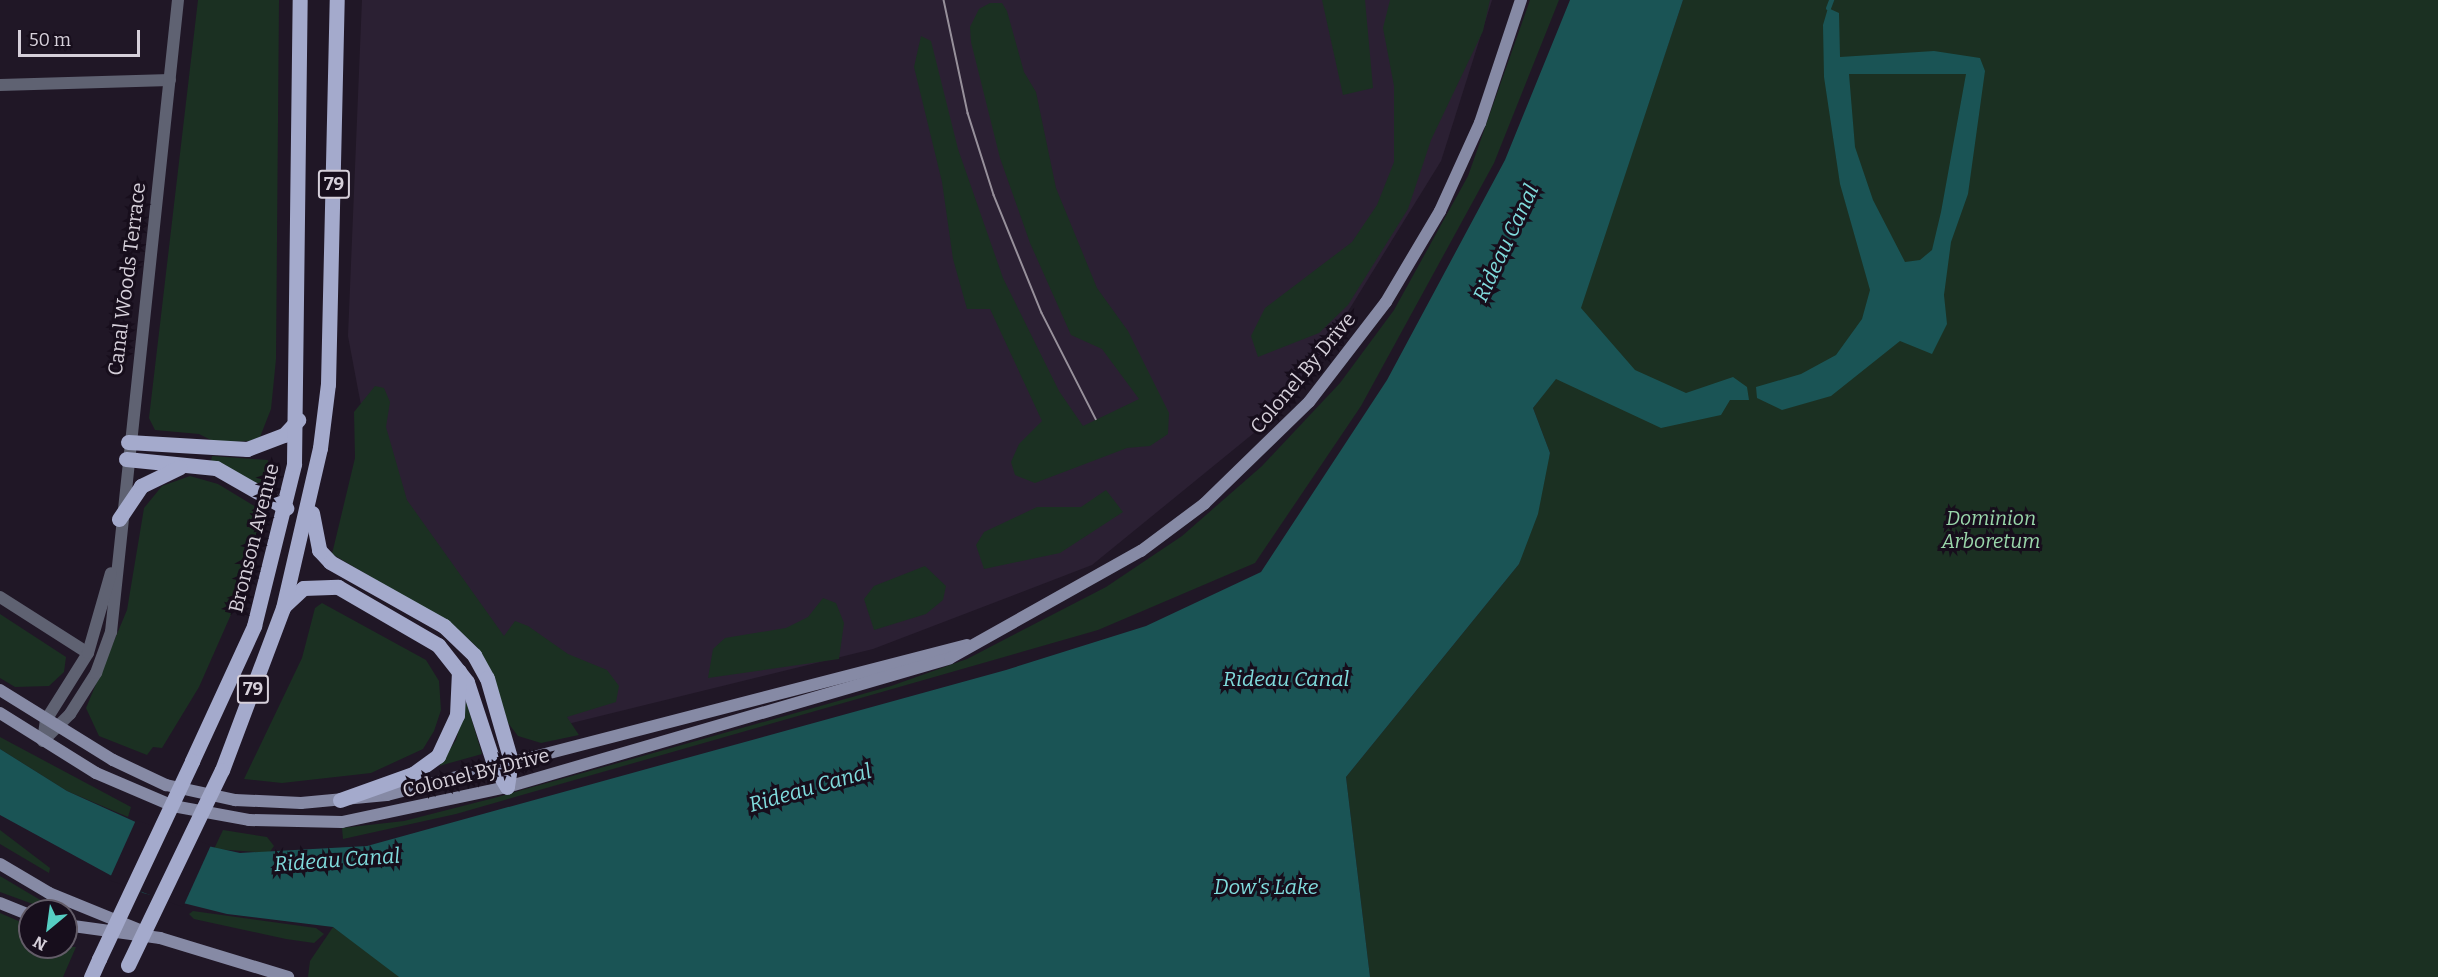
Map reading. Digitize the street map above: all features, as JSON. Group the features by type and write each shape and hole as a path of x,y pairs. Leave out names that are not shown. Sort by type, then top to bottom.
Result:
{"main road":[{"name":"Bronson Avenue","path":"91,977 254,626 286,508 298,420 300,0"},
{"name":"79","path":"126,971 222,770 283,608 311,507 328,384 337,0"},
{"name":"Colonel By Drive","path":"0,713 43,741 133,791 173,806 249,820 368,819 507,787 928,668 968,645 1070,596 1148,547 1204,504 1309,402 1373,320 1432,226 1480,123 1521,0"},
{"path":"128,442 248,450 284,435 298,420"},
{"path":"126,459 216,468 286,508"},
{"path":"119,519 151,478 193,464"},
{"path":"311,507 317,543 330,562 464,643 487,678 512,761 507,787"},
{"path":"283,608 303,588 338,587 430,639 459,668 495,767 507,787"},
{"name":"Colonel By Drive","path":"0,690 46,720 147,778 202,794 258,802 340,800 387,795 968,645"},
{"path":"340,800 413,774 438,756 458,715 459,668"},
{"path":"0,864 49,893 160,938 252,963 288,977"},
{"path":"0,903 18,910"},
{"path":"78,927 160,938"}],"street":[{"name":"Canal Woods Terrace","path":"43,741 61,728 107,647 115,603 114,563 178,0"},
{"path":"0,85 170,80"},
{"name":"Canal Woods Terrace","path":"43,741 46,720 87,653 114,563"},
{"path":"0,597 87,653"},
{"path":"249,977 252,963"}],"shaded area":[{"path":"362,0 1492,0 1441,161 1292,402 1092,565 873,649 531,733 370,453 348,336"}],"green space":[{"path":"198,0 279,0 276,359 271,409 260,437 249,441 217,443 199,434 155,430 149,418"},
{"path":"1322,0 1365,0 1373,88 1343,95"},
{"path":"1390,0 1490,0 1483,31 1431,140 1408,209 1348,305 1319,333 1258,357 1251,336 1265,308 1352,242 1377,205 1394,162 1394,86 1383,28"},
{"path":"1530,0 1559,0 1494,163 1361,406 1255,563 1098,630 456,814 343,839 342,828 404,821 494,798 891,686 967,659 1106,587 1182,536 1262,466 1340,383 1394,310 1468,176"},
{"name":"Dominion Arboretum","path":"1683,0 2438,0 2438,977 1370,977 1346,777 1519,564 1550,453 1533,408 1555,379"},
{"path":"990,3 1002,3 1007,11 1024,72 1036,92 1056,188 1097,288 1128,331 1169,413 1168,434 1150,446 1127,448 1035,483 1015,475 1011,462 1019,444 1042,421 990,309 967,309 953,259 942,182 914,67 921,36 931,41 958,149 1003,278 1059,391 1083,426 1139,399 1102,349 1071,335 1030,243 1000,158 971,42 970,27 979,9"},
{"path":"375,386 384,388 390,402 386,427 407,500 504,636 515,621 528,626 568,654 607,670 619,686 616,702 567,717 579,735 541,743 518,736 508,723 492,672 477,647 453,625 332,554 355,458 354,412"},
{"path":"212,456 268,460 267,490 211,461"},
{"path":"190,476 218,484 256,507 262,515 260,528 248,576 199,687 162,748 153,747 147,755 99,736 86,708 127,610 144,508 162,486"},
{"path":"1106,490 1123,512 1060,553 984,569 976,545 984,532 1037,507 1081,507"},
{"path":"925,566 946,586 943,600 926,614 874,630 864,599 874,586"},
{"path":"823,598 836,603 844,623 839,659 708,678 713,649 725,638 786,628 808,617"},
{"path":"322,603 426,660 439,681 441,710 434,731 423,749 371,773 282,783 244,779 302,658 315,608"},
{"path":"0,614 66,657 64,672 49,686 15,687 0,678"},
{"path":"466,701 482,754 439,766 456,740"},
{"path":"0,737 131,807 128,817 67,791 0,749"},
{"path":"0,830 50,868 49,873 0,844"},
{"path":"223,830 267,837 274,846 269,853 214,849"},
{"path":"0,876 39,899 19,899 0,892"},
{"path":"193,911 316,928 324,934 314,943 286,939 194,919 189,914"},
{"path":"0,913 18,921 18,959 71,959 63,977 0,977"},
{"path":"333,927 388,966 399,977 308,977 310,961"}],"water":[{"name":"Rideau Canal","path":"1570,0 1683,0 1581,308 1635,370 1686,393 1733,377 1747,387 1749,400 1730,400 1721,415 1661,428 1556,379 1533,408 1550,453 1538,514 1519,564 1346,777 1370,977 399,977 333,927 227,914 143,893 0,815 0,749 67,791 171,838 240,853 367,846 1006,670 1146,626 1261,572 1387,380 1505,160"},
{"path":"1828,8 1839,13 1840,57 1934,51 1980,58 1985,71 1968,194 1951,242 1944,295 1947,324 1932,354 1900,341 1831,396 1782,410 1757,398 1756,387 1801,374 1836,355 1862,319 1870,290 1840,184 1824,77 1823,25","holes":["1849,74 1966,74 1932,250 1920,260 1905,262 1873,200 1855,147"]}],"pier":[{"path":"136,820 211,845 183,907 109,880"}],"waterway":[{"path":"1828,8 1831,0"}],"tram line":[{"path":"944,0 968,113 994,195 1042,313 1096,419"}],"water label":[{"name":"Dow's Lake","path":"1266,887"}]}
